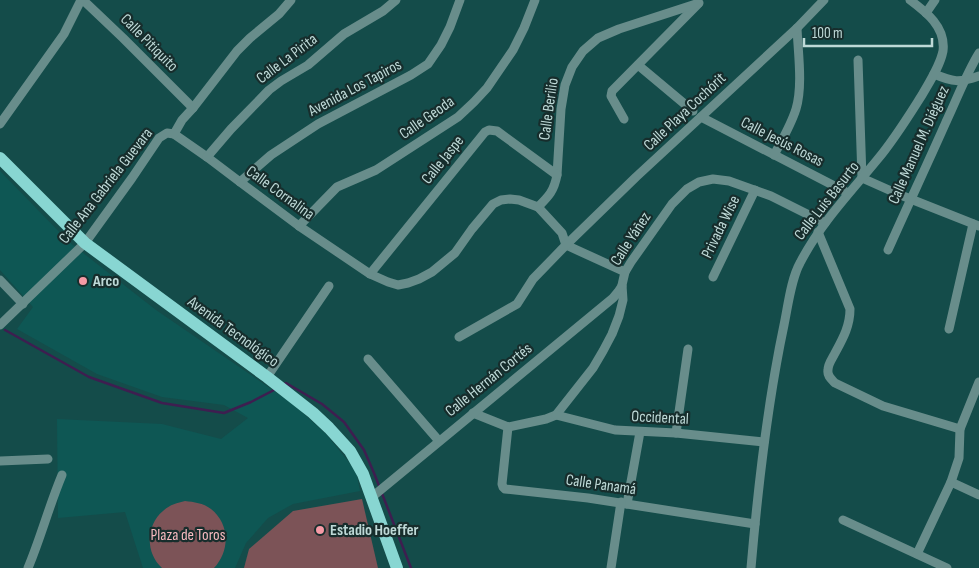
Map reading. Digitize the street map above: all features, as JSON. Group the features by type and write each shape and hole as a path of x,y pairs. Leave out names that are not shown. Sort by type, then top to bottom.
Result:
{"main road":[{"name":"Avenida Tecnológico","path":"0,158 85,243 267,377 313,413 341,441 357,462 363,474 397,568"}],"street":[{"name":"Calle Pitiquito","path":"82,0 193,108"},
{"path":"0,124 64,34 82,0"},
{"name":"Calle Ana Gabriela Guevara","path":"0,325 85,243 159,138 168,133 174,134 182,120 237,51 279,14 291,0"},
{"name":"Calle La Pirita","path":"208,157 231,129 269,90 308,65 344,34 383,11 396,0"},
{"name":"Avenida Los Tapiros","path":"240,182 271,155 318,124 411,75 428,64 441,45 460,0"},
{"name":"Calle Geoda","path":"299,226 337,187 376,170 458,116 474,102 487,88 513,50 535,0"},
{"name":"Calle Playa Cochórit","path":"459,337 517,304 533,279 566,245 636,177 797,28 824,0"},
{"name":"Calle Luis Basurto","path":"751,568 764,442 782,336 798,265 818,232 901,129 934,74 942,53 944,43 940,30 926,13 910,0"},
{"path":"926,13 936,0"},
{"path":"624,120 611,93 612,91 701,1"},
{"name":"Calle Berilio","path":"538,207 551,194 555,184 561,109 565,85 572,67 583,51 598,38 619,29 701,1"},
{"path":"774,155 793,118 799,99 797,28"},
{"name":"Calle Manuel M. Diéguez","path":"888,250 964,81 979,53"},
{"path":"858,60 862,178 976,225 949,329"},
{"path":"638,65 693,111"},
{"path":"934,74 954,81 964,81 979,76"},
{"name":"Calle Jesús Rosas","path":"701,117 848,193"},
{"name":"Calle Jaspe","path":"370,274 485,132 489,130 497,131 557,175"},
{"name":"Calle Cornalina","path":"174,134 208,157 299,226 370,274 398,285 413,281 432,272 455,253 492,204 510,199 519,200 538,207"},
{"name":"Calle Yáñez","path":"556,415 593,368 612,334 623,300 622,285 625,272 672,204 687,189 699,182 713,179 729,182 755,190 825,223"},
{"name":"Privada Wise","path":"713,277 755,190"},
{"path":"538,207 562,233 566,245 625,272"},
{"path":"818,232 850,309 847,331 829,364 827,371 830,378 835,383 883,406 960,430"},
{"path":"0,280 23,304"},
{"name":"Calle Hernán Cortés","path":"372,497 613,298 622,285"},
{"path":"267,377 329,286"},
{"path":"676,433 688,349"},
{"path":"368,359 438,441"},
{"path":"917,554 951,482 959,458 960,430 979,382"},
{"path":"472,413 508,427 556,415"},
{"name":"Occidental","path":"556,415 615,430 676,433 764,442"},
{"name":"Calle Panamá","path":"508,427 502,484 505,489 624,503 755,524"},
{"path":"611,568 640,432"},
{"path":"0,461 48,459"},
{"path":"28,568 62,475"},
{"path":"951,482 979,495"},
{"path":"843,520 947,568"}],"shaded area":[{"path":"0,171 69,242 156,310 293,404 326,434 356,471 360,491 293,504 268,518 246,543 235,568 143,568 125,512 58,518 57,419 162,424 221,439 248,418 224,405 162,397 97,374 17,329 33,307 0,270"}],"green space":[{"name":"Estadio Hoeffer","path":"362,499 378,568 244,568 249,549 293,511"},
{"name":"Plaza de Toros","path":"185,501 208,507 222,522 226,538 225,546 223,554 214,568 162,568 156,562 150,547 153,524 157,517 168,507"}],"waterway":[{"path":"5,330 89,377 162,403 224,413 276,389"},
{"path":"283,385 286,383 322,404 344,422 364,450 411,568"}],"place":[{"name":"Arco","path":"83,281"},
{"name":"Estadio Hoeffer","path":"320,530"}]}
